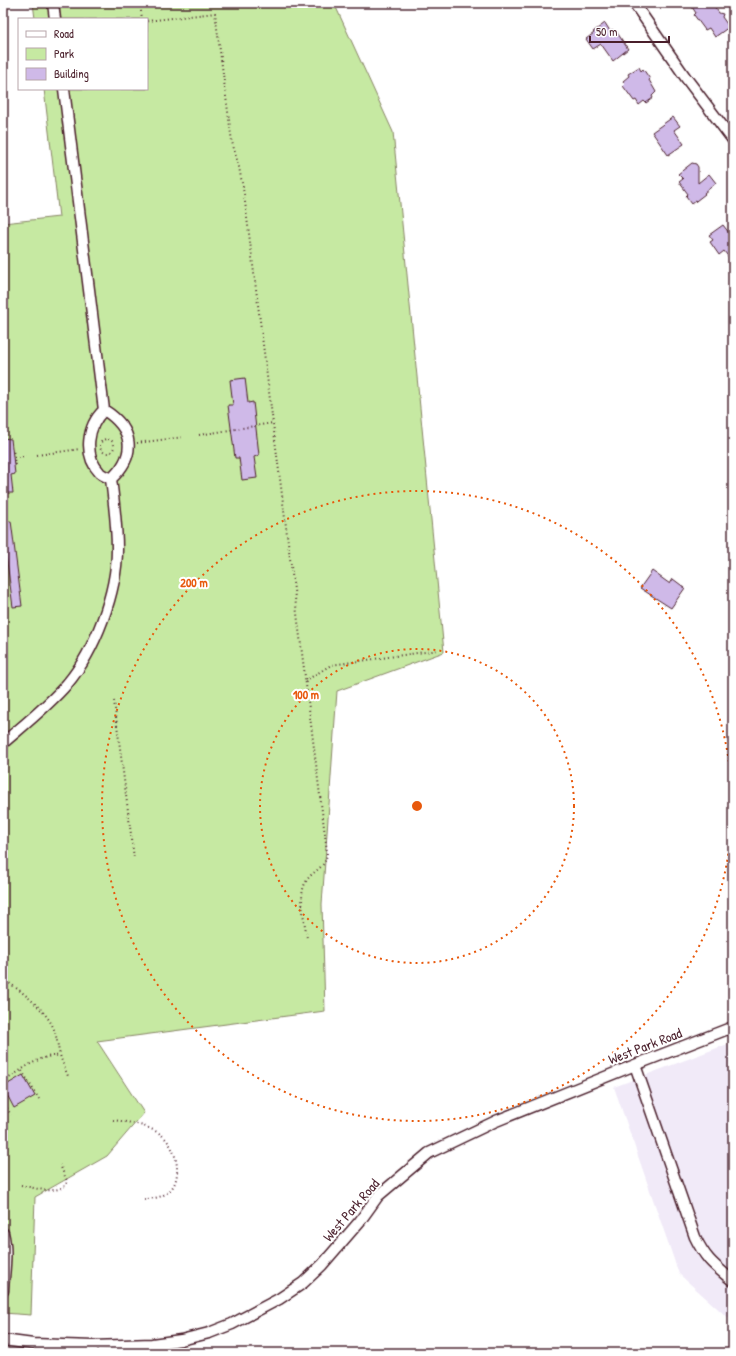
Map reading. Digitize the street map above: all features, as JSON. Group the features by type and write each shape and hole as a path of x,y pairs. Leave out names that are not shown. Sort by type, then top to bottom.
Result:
{"street":[{"path":"53,3 55,18"},
{"path":"634,3 686,78 733,140"},
{"path":"64,90 104,410 122,427 128,438 128,455 120,471 111,479"},
{"path":"104,410 92,425 88,443 93,463 100,473 111,479"},
{"path":"3,743 37,715 68,683 92,644 104,617 114,574 117,550 111,479"},
{"name":"West Park Road","path":"3,1340 33,1344 92,1346 152,1344 181,1340 208,1333 232,1324 279,1299 303,1283 322,1265 360,1221 378,1196 429,1153 496,1121 635,1064 733,1027"},
{"path":"635,1064 695,1237 702,1251 710,1262 733,1281"},
{"path":"3,1233 5,1266 3,1291"}],"path":[{"path":"140,3 142,18"},
{"path":"148,21 215,13 232,142 244,194 304,681 315,752 327,859 323,866 307,878 303,887 302,897 307,938"},
{"path":"199,434 273,423"},
{"path":"132,443 184,436"},
{"path":"104,440 111,440 114,444 112,452 105,453 102,450 101,444 104,440"},
{"path":"13,448 15,465"},
{"path":"37,455 85,449"},
{"path":"14,457 26,456"},
{"path":"304,681 331,665 439,650"},
{"path":"114,701 134,858"},
{"path":"3,979 26,996 40,1009 51,1023 60,1056 68,1076"},
{"path":"3,1082 22,1071 36,1060 47,1056 60,1056"},
{"path":"22,1071 39,1099"},
{"path":"3,1101 11,1115"},
{"path":"113,1120 144,1126 161,1135 171,1145 176,1160 176,1174 172,1187 165,1194 155,1199 144,1199"},
{"path":"21,1185 43,1190 62,1189 66,1185 67,1181 60,1165"}],"shaded area":[{"path":"733,1042 733,1319 726,1316 679,1274 614,1087"}],"green space":[{"path":"33,3 334,3 393,132 444,652 337,691 322,904 325,1011 97,1041 144,1113 107,1156 35,1197 31,1315 3,1313 3,223 59,217 44,90 148,90 148,18 35,18"}],"building":[{"path":"697,3 712,3 719,13 723,14 722,17 729,27 715,37 709,28 705,30 694,15 696,13 692,7"},
{"path":"605,23 610,31 612,29 614,32 616,31 628,49 613,61 601,44 593,49 586,39"},
{"path":"639,67 641,71 643,69 650,79 649,80 656,92 652,96 653,98 646,103 644,101 639,105 636,100 634,101 623,86 625,84 623,81 629,76 628,74"},
{"path":"673,117 680,126 674,130 684,144 668,155 652,132"},
{"path":"692,163 696,164 698,167 698,183 709,174 716,183 692,204 686,196 688,194 679,182 683,179 678,174"},
{"path":"723,225 733,238 733,263 724,251 719,255 710,242 713,240 709,235"},
{"path":"245,378 248,403 253,402 259,455 254,457 257,478 242,480 239,458 235,458 228,405 233,405 230,380"},
{"path":"3,438 11,439 15,474 11,475 13,493 3,493"},
{"path":"11,521 22,606 13,607 3,532 3,522"},
{"path":"652,571 670,584 673,579 685,588 671,608 640,588"},
{"path":"23,1075 35,1096 14,1108 3,1087"}]}
